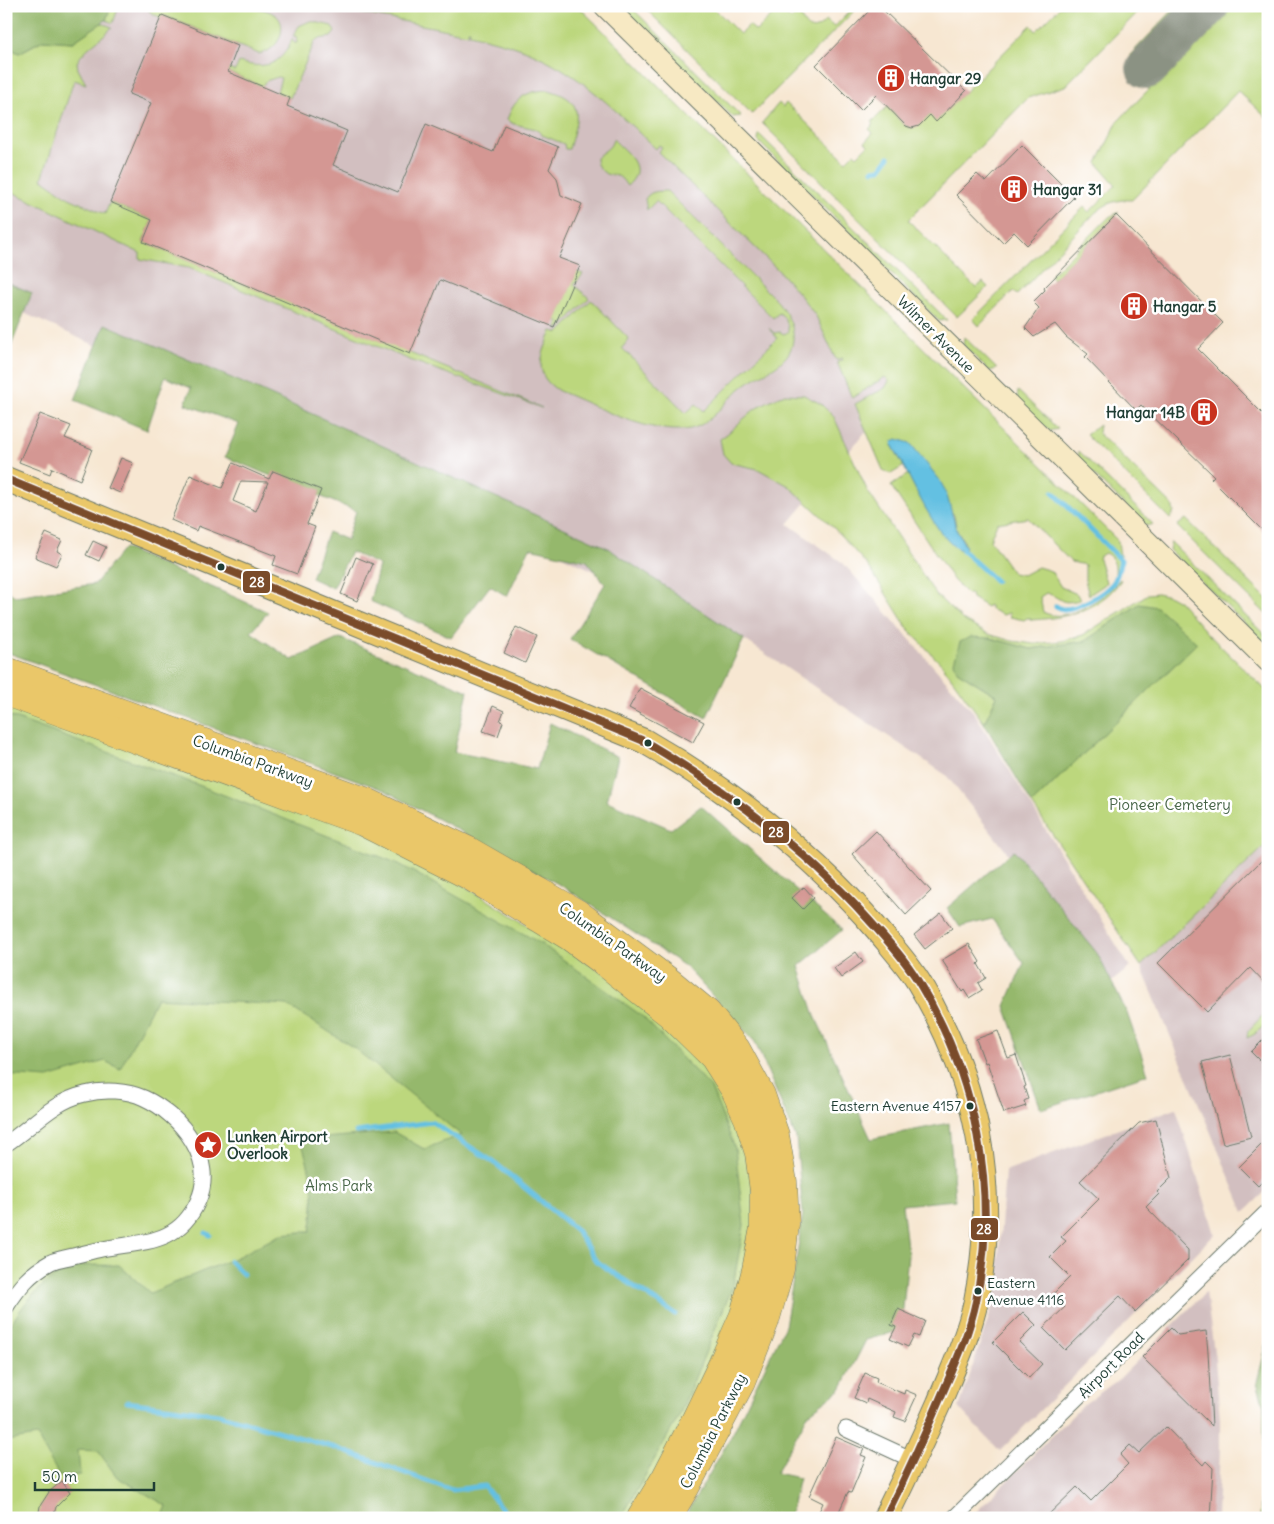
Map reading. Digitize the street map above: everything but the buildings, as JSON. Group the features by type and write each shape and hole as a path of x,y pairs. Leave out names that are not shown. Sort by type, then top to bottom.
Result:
{"highway":[{"name":"Columbia Parkway","path":"6,671 367,802 467,850 578,914 668,980 707,1013 736,1049 761,1095 775,1135 783,1182 785,1216 780,1269 764,1320 741,1382 667,1518"},
{"name":"Columbia Parkway","path":"6,692 363,822 452,867 517,903 569,936 639,988 670,1014 714,1057 735,1090 745,1111 756,1144 764,1190 764,1228 756,1270 744,1315 695,1421 666,1478 641,1518"}],"main road":[{"path":"6,479 644,741 731,795 777,831 862,912 904,962 935,1011 954,1051 966,1085 984,1169 985,1230 976,1303 964,1345 885,1518"}],"street":[{"name":"Wilmer Avenue","path":"605,6 1268,661"},
{"path":"6,1144 24,1133 46,1113 64,1101 92,1092 129,1093 143,1097 157,1105 176,1120 195,1146 200,1158 203,1187 191,1214 170,1234 149,1242 102,1249 52,1262 22,1283 6,1307"},
{"name":"Airport Road","path":"954,1518 1268,1211"},
{"path":"846,1429 913,1460"}],"shaded area":[{"path":"6,6 578,6 930,355 788,524 843,563 975,714 1130,967 1110,983 946,775 709,616 705,621 6,305"},
{"path":"1268,843 1268,1189 1244,1212 1141,966"},
{"path":"1176,1108 1215,1234 1000,1451 959,1408 996,1295 1005,1171"},
{"path":"1206,1292 1215,1359 1220,1419 1217,1518 970,1518 1083,1405 1119,1379"}],"green space":[{"path":"6,6 111,6 106,20 73,42 43,40 19,53 6,46"},
{"path":"111,6 119,6 113,23 106,20"},
{"path":"147,6 233,6 265,10 280,19 282,26 281,34 274,46 259,54 162,15 161,18 150,12"},
{"path":"325,6 578,6 1118,541 1120,556 1117,574 1115,574 1115,565 1112,559 1105,553 1100,556 1099,559 1106,582 1089,595 1085,581 1085,565 1071,562 1028,518 997,523 990,540 1013,573 1023,575 1038,567 1051,571 1061,587 1077,594 1080,600 1065,602 1046,593 1040,597 1043,612 1052,615 1063,615 1074,612 1096,601 1121,580 1112,591 1092,606 1069,615 1044,619 1031,620 1027,618 1024,620 1010,617 1009,613 1003,615 990,609 990,606 988,605 987,607 972,598 971,594 967,594 954,581 891,486 908,474 930,514 958,549 965,543 957,531 954,515 892,445 904,466 891,474 883,470 855,404 885,388 889,381 885,377 852,398 837,362 843,360 842,358 836,360 816,316 778,270 658,152 662,147 659,145 656,149 600,97 570,74 528,51 470,34 470,30 468,30 468,34"},
{"path":"620,6 630,6 741,116 733,117"},
{"path":"643,6 712,6 740,34 749,25 756,31 777,11 779,13 782,10 791,19 799,11 806,26 813,29 826,20 834,27 855,6 859,6 752,114"},
{"path":"1061,6 1144,6 1065,86 1028,98 908,220 976,288 983,282 988,287 957,317 762,123 779,103 783,107 786,103 846,161 854,153 857,156 868,145 865,142 873,133 869,129 874,124 872,122 887,107 907,126 917,126 930,115 936,121 1031,25 1036,31"},
{"path":"1177,6 1188,6 1137,57 1129,56"},
{"path":"1230,6 1268,6 1268,119 1238,91 1132,200 1112,202 1095,213 1017,295 1013,291 979,326 973,319 1084,207 1089,212 1116,185 1097,163 1118,121"},
{"path":"310,21 332,26 335,32 331,37 315,41 290,98 277,92 281,78 278,77 266,81 262,86 228,72 229,69 235,71 239,62 265,65 278,60 288,48 292,39 294,43 297,43 296,36 293,36 299,26"},
{"path":"101,23 112,27 84,52 77,62 78,69 86,84 74,80 42,179 69,198 105,214 110,202 152,220 143,242 542,408 410,360 189,268 140,259 140,253 6,189 6,46 19,53 43,40 73,42"},
{"path":"548,90 569,99 574,105 576,112 575,129 569,149 565,149 564,144 542,135 536,129 514,124 507,120 513,107 527,94"},
{"path":"759,134 947,320 939,321 758,141"},
{"path":"613,139 629,155 636,166 636,173 627,186 620,177 606,174 597,163 596,158 608,148"},
{"path":"667,191 778,302 793,329 791,349 780,363 742,387 708,421 691,429 681,430 650,426 619,417 559,391 550,385 545,378 541,364 542,356 552,331 559,333 591,300 629,339 622,348 686,413 696,404 704,411 777,338 769,328 774,333 780,332 784,334 788,332 783,316 779,313 773,318 656,201 647,210 645,199 649,194"},
{"path":"1119,212 1053,279 1050,276 1109,217"},
{"path":"577,272 583,274 574,285 589,298 558,330 559,322 556,321"},
{"path":"6,282 32,293 6,359"},
{"path":"105,324 257,389 606,547 744,639 706,718 570,639 605,584 587,561 530,548 507,596 490,586 451,637 370,601 379,565 351,552 333,588 311,578 328,532 347,540 356,511 225,457 239,424 185,404 191,388 165,377 147,430 75,400"},
{"path":"964,337 997,369 989,371 963,345"},
{"path":"1018,391 1058,429 1049,431 1017,399"},
{"name":"Pioneer Cemetery","path":"785,394 804,395 821,404 834,417 867,490 936,595 964,621 988,634 1012,641 1034,644 1062,641 1083,635 1148,594 1157,593 1170,596 1179,601 1207,633 1268,692 1268,843 1141,966 1032,804 1197,643 1139,604 1085,641 1031,649 990,638 957,671 997,696 984,723 943,666 908,629 869,567 834,528 789,486 758,469 731,463 723,454 720,439 756,409"},
{"path":"1099,425 1098,433 1172,505 1174,512 1170,519 1086,435"},
{"path":"1079,451 1153,524 1146,526 1078,459"},
{"path":"1186,519 1268,600 1268,616 1177,526"},
{"path":"1171,542 1268,638 1268,646 1169,550"},
{"path":"124,548 268,612 251,632 292,660 340,638 468,691 454,752 537,769 550,723 618,757 607,801 671,829 701,806 842,930 799,966 815,1016 871,1139 949,1123 955,1200 902,1205 908,1255 901,1330 866,1340 841,1389 809,1413 776,1473 799,1478 789,1518 684,1518 733,1433 785,1326 796,1262 803,1213 796,1138 755,1042 685,966 562,886 384,790 6,652 6,590 15,596 95,584"},
{"path":"1139,604 1157,607 1197,643 1032,804 984,723 997,696 957,671 954,662 960,642 971,637 990,638 1031,649 1085,641"},
{"name":"Alms Park","path":"6,692 363,822 670,1014 751,1126 756,1270 641,1518 6,1518"},
{"name":"Alms Park","path":"6,715 201,786 399,864 540,943 642,1016 711,1088 735,1148 744,1225 733,1286 679,1416 621,1518 162,1518 167,1506 117,1477 98,1451 78,1450 80,1475 60,1477 37,1436 6,1441 6,1333 27,1302 57,1275 68,1269 80,1266 119,1265 150,1293 235,1258 282,1234 310,1231 313,1207 312,1185 301,1140 394,1132 424,1149 461,1135 354,1048 287,1005 157,998 120,1069 105,1061 48,1078 6,1075"},
{"path":"1014,850 1097,953 1127,1013 1148,1074 1041,1109 1005,1006 1024,963 992,919 960,927 947,908"},
{"path":"1267,1011 1268,1022 1255,1034 1247,1038 1248,1031"},
{"path":"1268,1339 1268,1421 1257,1382"},
{"path":"1263,1366 1268,1371 1268,1518 1260,1518 1264,1443"}],"water":[{"path":"897,439 910,443 939,479 946,492 957,531 966,547 963,551 953,546 933,521 892,445 893,441"}],"waterway":[{"path":"873,170 880,169 889,157"},
{"path":"1053,492 1121,560 1115,581 1104,591 1076,607 1063,609 1056,606"},
{"path":"963,551 996,581"},
{"path":"356,1132 432,1122 495,1163 576,1230 596,1261 675,1314"},
{"path":"206,1233 210,1235"},
{"path":"230,1261 243,1274"},
{"path":"127,1402 218,1414 336,1448 452,1490 484,1486 509,1518"}],"taxiway":[{"path":"1147,68 1208,6"}],"transit line":[{"name":"28","path":"6,479 644,741 705,779 763,821 843,893 894,948 918,981 938,1018 955,1056 968,1095 977,1135 983,1176 985,1218 982,1260 976,1301 967,1333 924,1435 885,1518"}],"place":[{"name":"Hangar 29","path":"891,78"},
{"name":"Hangar 31","path":"1014,189"},
{"name":"Hangar 5","path":"1134,306"},
{"name":"Hangar 14B","path":"1204,412"},
{"name":"Eastern Avenue 4157","path":"970,1106"},
{"name":"Lunken Airport Overlook","path":"208,1145"},
{"name":"Eastern Avenue 4116","path":"978,1291"}]}
